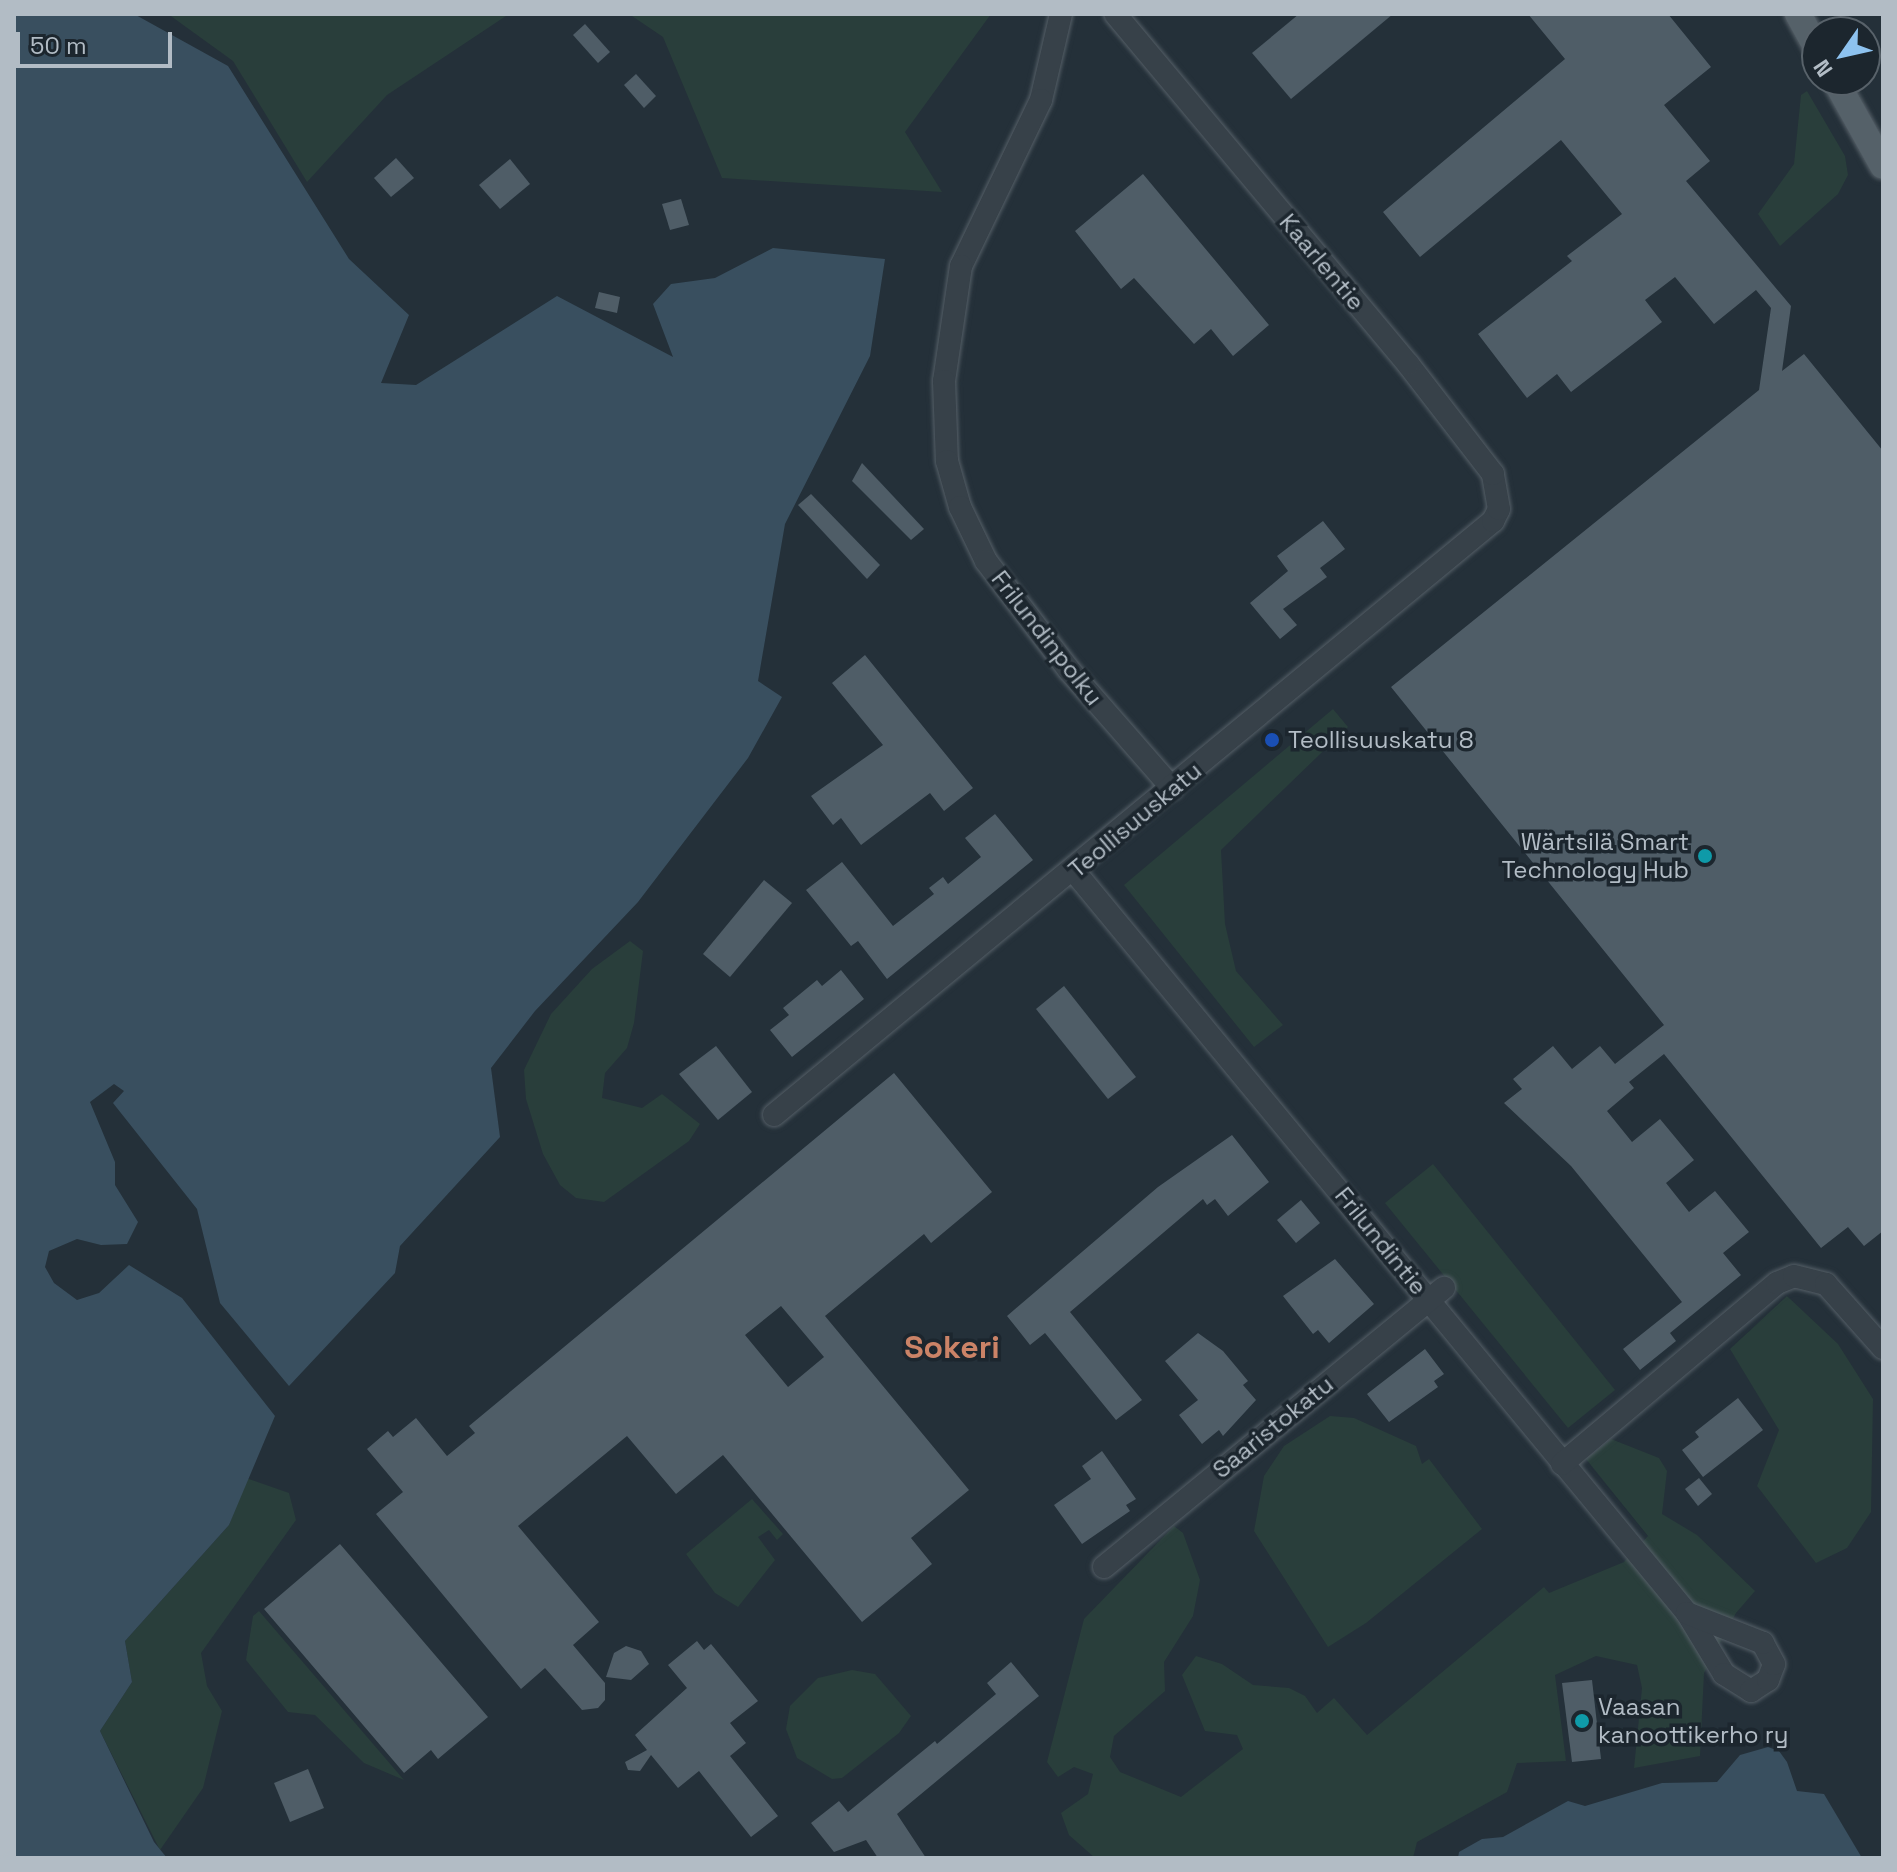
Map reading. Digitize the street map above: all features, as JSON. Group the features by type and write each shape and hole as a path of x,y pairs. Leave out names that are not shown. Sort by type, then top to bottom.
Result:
{"main road":[{"path":"1844,96 1883,166"}],"street":[{"name":"Frilundinpolku","path":"1061,14 1041,100 961,266 944,381 947,461 960,507 986,561 1069,670 1172,788"},
{"name":"Kaarlentie","path":"1115,14 1408,364 1493,474 1499,509 1493,521"},
{"name":"Teollisuuskatu","path":"774,1115 1074,871 1493,521"},
{"name":"Frilundintie","path":"1074,871 1436,1294 1562,1464 1687,1613"},
{"path":"1562,1464 1777,1283 1794,1276 1826,1284 1883,1348"},
{"name":"Saaristokatu","path":"1104,1567 1436,1294"}],"green space":[{"path":"168,14 509,14 387,95 307,182 233,61"},
{"path":"629,14 991,14 905,132 942,192 722,178 663,37"},
{"path":"1801,95 1810,96 1845,156 1848,175 1838,194 1780,246 1758,214 1794,164"},
{"path":"1333,709 1348,727 1221,850 1225,924 1236,971 1283,1025 1254,1047 1124,885"},
{"path":"630,941 643,951 634,1023 627,1048 605,1073 602,1098 642,1108 662,1094 700,1124 689,1141 604,1202 576,1198 560,1185 543,1154 526,1099 524,1070 551,1014 592,969"},
{"path":"1433,1164 1615,1390 1568,1428 1385,1203"},
{"path":"1787,1296 1838,1344 1873,1399 1871,1512 1847,1548 1816,1563 1757,1486 1779,1430 1730,1349"},
{"path":"1330,1416 1354,1418 1416,1446 1422,1464 1429,1459 1482,1529 1366,1623 1328,1647 1254,1531 1264,1476 1284,1446"},
{"path":"1611,1439 1659,1458 1667,1471 1662,1514 1697,1535 1755,1591 1736,1613 1704,1673 1700,1756 1634,1768 1642,1688 1637,1665 1596,1656 1555,1675 1566,1761 1517,1763 1507,1792 1417,1842 1413,1858 1095,1858 1069,1835 1061,1813 1088,1794 1093,1774 1074,1767 1058,1777 1047,1762 1084,1619 1174,1526 1183,1533 1200,1580 1193,1616 1164,1662 1165,1691 1114,1736 1110,1757 1120,1772 1181,1797 1243,1749 1237,1735 1205,1731 1182,1675 1196,1656 1222,1664 1253,1685 1289,1688 1305,1696 1317,1713 1334,1698 1367,1735 1544,1587 1549,1593 1624,1562 1648,1536 1586,1459"},
{"path":"246,1478 289,1493 296,1520 201,1653 207,1686 222,1711 203,1788 160,1850 100,1731 132,1682 125,1641 229,1525"},
{"path":"752,1499 783,1534 777,1540 769,1530 758,1537 775,1560 738,1607 715,1593 686,1554"},
{"path":"259,1611 404,1780 364,1763 315,1715 288,1712 246,1660 253,1616"},
{"path":"852,1670 875,1674 911,1716 899,1733 842,1778 832,1779 797,1758 786,1729 790,1706 818,1678"}],"water":[{"path":"14,14 134,14 228,66 349,259 409,315 381,383 416,385 557,296 673,357 653,304 671,284 715,278 773,248 885,259 870,356 785,524 758,681 782,697 748,758 638,902 535,1011 491,1068 500,1137 400,1246 395,1273 289,1386 220,1303 197,1209 113,1103 124,1091 114,1084 90,1102 115,1162 115,1185 138,1222 127,1244 101,1245 77,1239 49,1251 45,1267 54,1283 77,1300 99,1293 129,1265 182,1298 275,1416 229,1525 125,1641 132,1682 100,1731 154,1842 167,1858 14,1858"},
{"path":"1768,1747 1779,1751 1787,1762 1797,1791 1824,1794 1862,1858 1458,1858 1459,1852 1482,1839 1503,1837 1568,1801 1585,1806 1662,1783 1717,1782 1740,1755"}],"building":[{"path":"1299,14 1393,14 1291,99 1252,53"},
{"name":"Wärtsilä Smart Technology Hub","path":"1528,14 1668,14 1711,67 1664,105 1710,161 1686,181 1791,306 1782,371 1804,354 1883,451 1883,1231 1864,1246 1848,1227 1821,1248 1664,1054 1629,1082 1634,1088 1607,1111 1632,1142 1660,1119 1694,1160 1666,1183 1689,1212 1715,1191 1749,1232 1723,1253 1741,1275 1670,1333 1676,1341 1640,1370 1623,1349 1682,1302 1571,1166 1504,1103 1522,1089 1513,1079 1553,1046 1572,1069 1600,1046 1615,1064 1664,1025 1391,687 1759,390 1771,308 1756,290 1714,324 1675,277 1645,300 1662,322 1571,392 1557,374 1527,398 1478,334 1572,261 1567,256 1622,214 1561,140 1420,257 1383,212 1565,59"},
{"path":"585,24 610,52 598,63 573,35"},
{"path":"636,74 656,96 644,108 624,85"},
{"path":"396,158 414,178 391,197 374,178"},
{"path":"510,159 530,184 500,209 479,185"},
{"path":"1143,174 1269,325 1233,356 1211,329 1194,344 1134,278 1121,289 1075,231"},
{"path":"681,199 689,225 670,230 662,204"},
{"path":"599,292 620,297 617,313 595,308"},
{"path":"862,463 924,529 911,540 852,481"},
{"path":"811,494 880,565 867,579 798,505"},
{"path":"1323,521 1345,549 1320,568 1327,577 1283,609 1297,625 1280,639 1250,603 1288,571 1277,556"},
{"path":"865,655 973,788 944,811 930,793 861,845 841,818 833,825 811,796 883,745 832,683"},
{"path":"995,814 1033,860 887,979 858,941 851,946 806,890 842,862 893,926 934,894 929,888 943,877 948,884 981,857 965,838"},
{"path":"764,880 792,903 730,977 703,954"},
{"path":"841,970 864,999 792,1057 770,1030 789,1015 783,1008 817,980 822,986"},
{"path":"1064,986 1136,1077 1108,1099 1036,1009"},
{"path":"716,1046 752,1092 718,1120 679,1074"},
{"path":"894,1073 992,1192 931,1243 924,1234 825,1316 969,1490 911,1538 932,1564 862,1622 723,1455 676,1494 627,1436 518,1526 599,1622 573,1645 605,1683 605,1700 598,1708 582,1710 545,1668 521,1689 376,1514 403,1492 367,1449 388,1431 393,1437 416,1418 447,1456 475,1433 469,1426","holes":["781,1306 824,1357 788,1387 745,1335"]},
{"path":"1232,1135 1269,1182 1228,1216 1215,1199 1207,1205 1203,1199 1070,1312 1142,1400 1116,1420 1045,1333 1030,1345 1007,1316 1158,1187"},
{"path":"1301,1200 1320,1223 1296,1243 1277,1220"},
{"path":"1335,1259 1374,1304 1329,1343 1318,1330 1313,1334 1283,1296"},
{"path":"1198,1333 1223,1351 1248,1381 1243,1385 1256,1400 1223,1436 1219,1430 1202,1444 1179,1415 1198,1400 1165,1361"},
{"path":"1425,1349 1444,1374 1434,1381 1438,1387 1389,1422 1367,1394"},
{"path":"1738,1398 1763,1430 1703,1477 1682,1450 1699,1437 1695,1432"},
{"path":"1102,1451 1136,1499 1126,1505 1130,1511 1082,1544 1054,1505 1091,1479 1082,1466"},
{"path":"1699,1478 1712,1494 1698,1506 1685,1489"},
{"path":"340,1544 488,1717 438,1759 431,1750 404,1773 264,1609"},
{"path":"697,1641 704,1650 711,1644 758,1701 730,1723 746,1743 730,1756 778,1816 751,1837 699,1771 678,1788 651,1755 640,1771 628,1770 625,1762 647,1750 635,1735 687,1688 668,1665"},
{"path":"626,1646 641,1651 649,1664 631,1680 606,1677 614,1653"},
{"path":"1011,1662 1039,1696 897,1814 926,1858 878,1858 866,1840 834,1852 811,1823 839,1801 848,1812 935,1741 937,1744 996,1694 987,1683"},
{"name":"Vaasan kanoottikerho ry","path":"1592,1680 1601,1759 1572,1762 1562,1683"},
{"path":"308,1769 324,1808 290,1822 274,1783"}],"place":[{"name":"Teollisuuskatu 8","path":"1272,740"},
{"name":"Wärtsilä Smart Technology Hub","path":"1705,856"},
{"name":"Vaasan kanoottikerho ry","path":"1582,1721"}],"district":[{"name":"Sokeri","path":"952,1347"}]}
